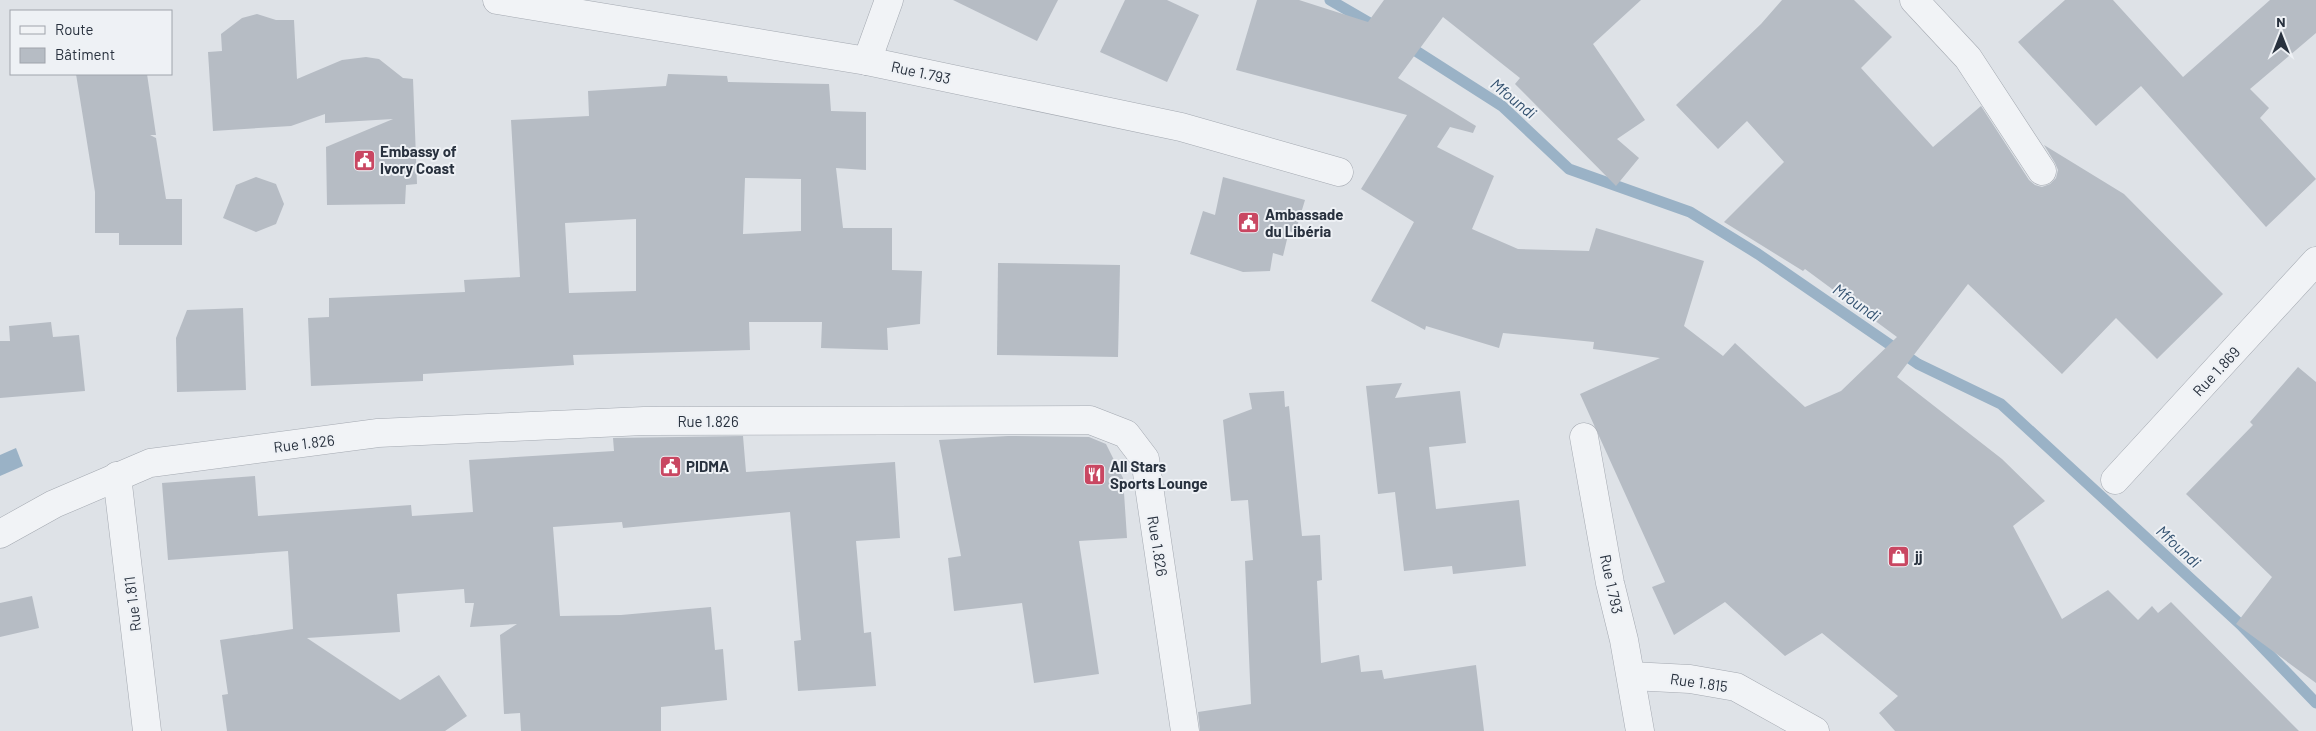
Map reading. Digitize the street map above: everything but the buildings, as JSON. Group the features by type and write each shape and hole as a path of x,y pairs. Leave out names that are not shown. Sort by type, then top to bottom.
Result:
{"street":[{"name":"Rue 1.793","path":"497,0 867,61 1181,127 1339,172"},
{"path":"867,61 890,0"},
{"path":"1914,0 1968,58 2042,171"},
{"name":"Rue 1.869","path":"2115,480 2316,262"},
{"name":"Rue 1.826","path":"0,534 54,504 150,463 378,433 644,421 1090,420 1126,434 1144,459 1185,731"},
{"name":"Rue 1.793","path":"1584,437 1610,583 1631,676 1640,731"},
{"name":"Rue 1.811","path":"117,476 147,731"},
{"name":"Rue 1.815","path":"1631,676 1690,679 1736,687 1815,731"}],"water":[{"path":"16,448 23,466 0,476 0,455"}],"waterway":[{"name":"Mfoundi","path":"1330,0 1380,29"},
{"name":"Mfoundi","path":"1405,44 1502,106 1569,169 1690,212 1758,254 1918,364 2001,404 2241,625 2316,703"}],"place":[{"name":"Embassy of Ivory Coast","path":"364,160"},
{"name":"Ambassade du Libéria","path":"1249,223"},
{"name":"PIDMA","path":"670,466"},
{"name":"All Stars Sports Lounge","path":"1094,475"},
{"name":"jj","path":"1899,556"}]}
